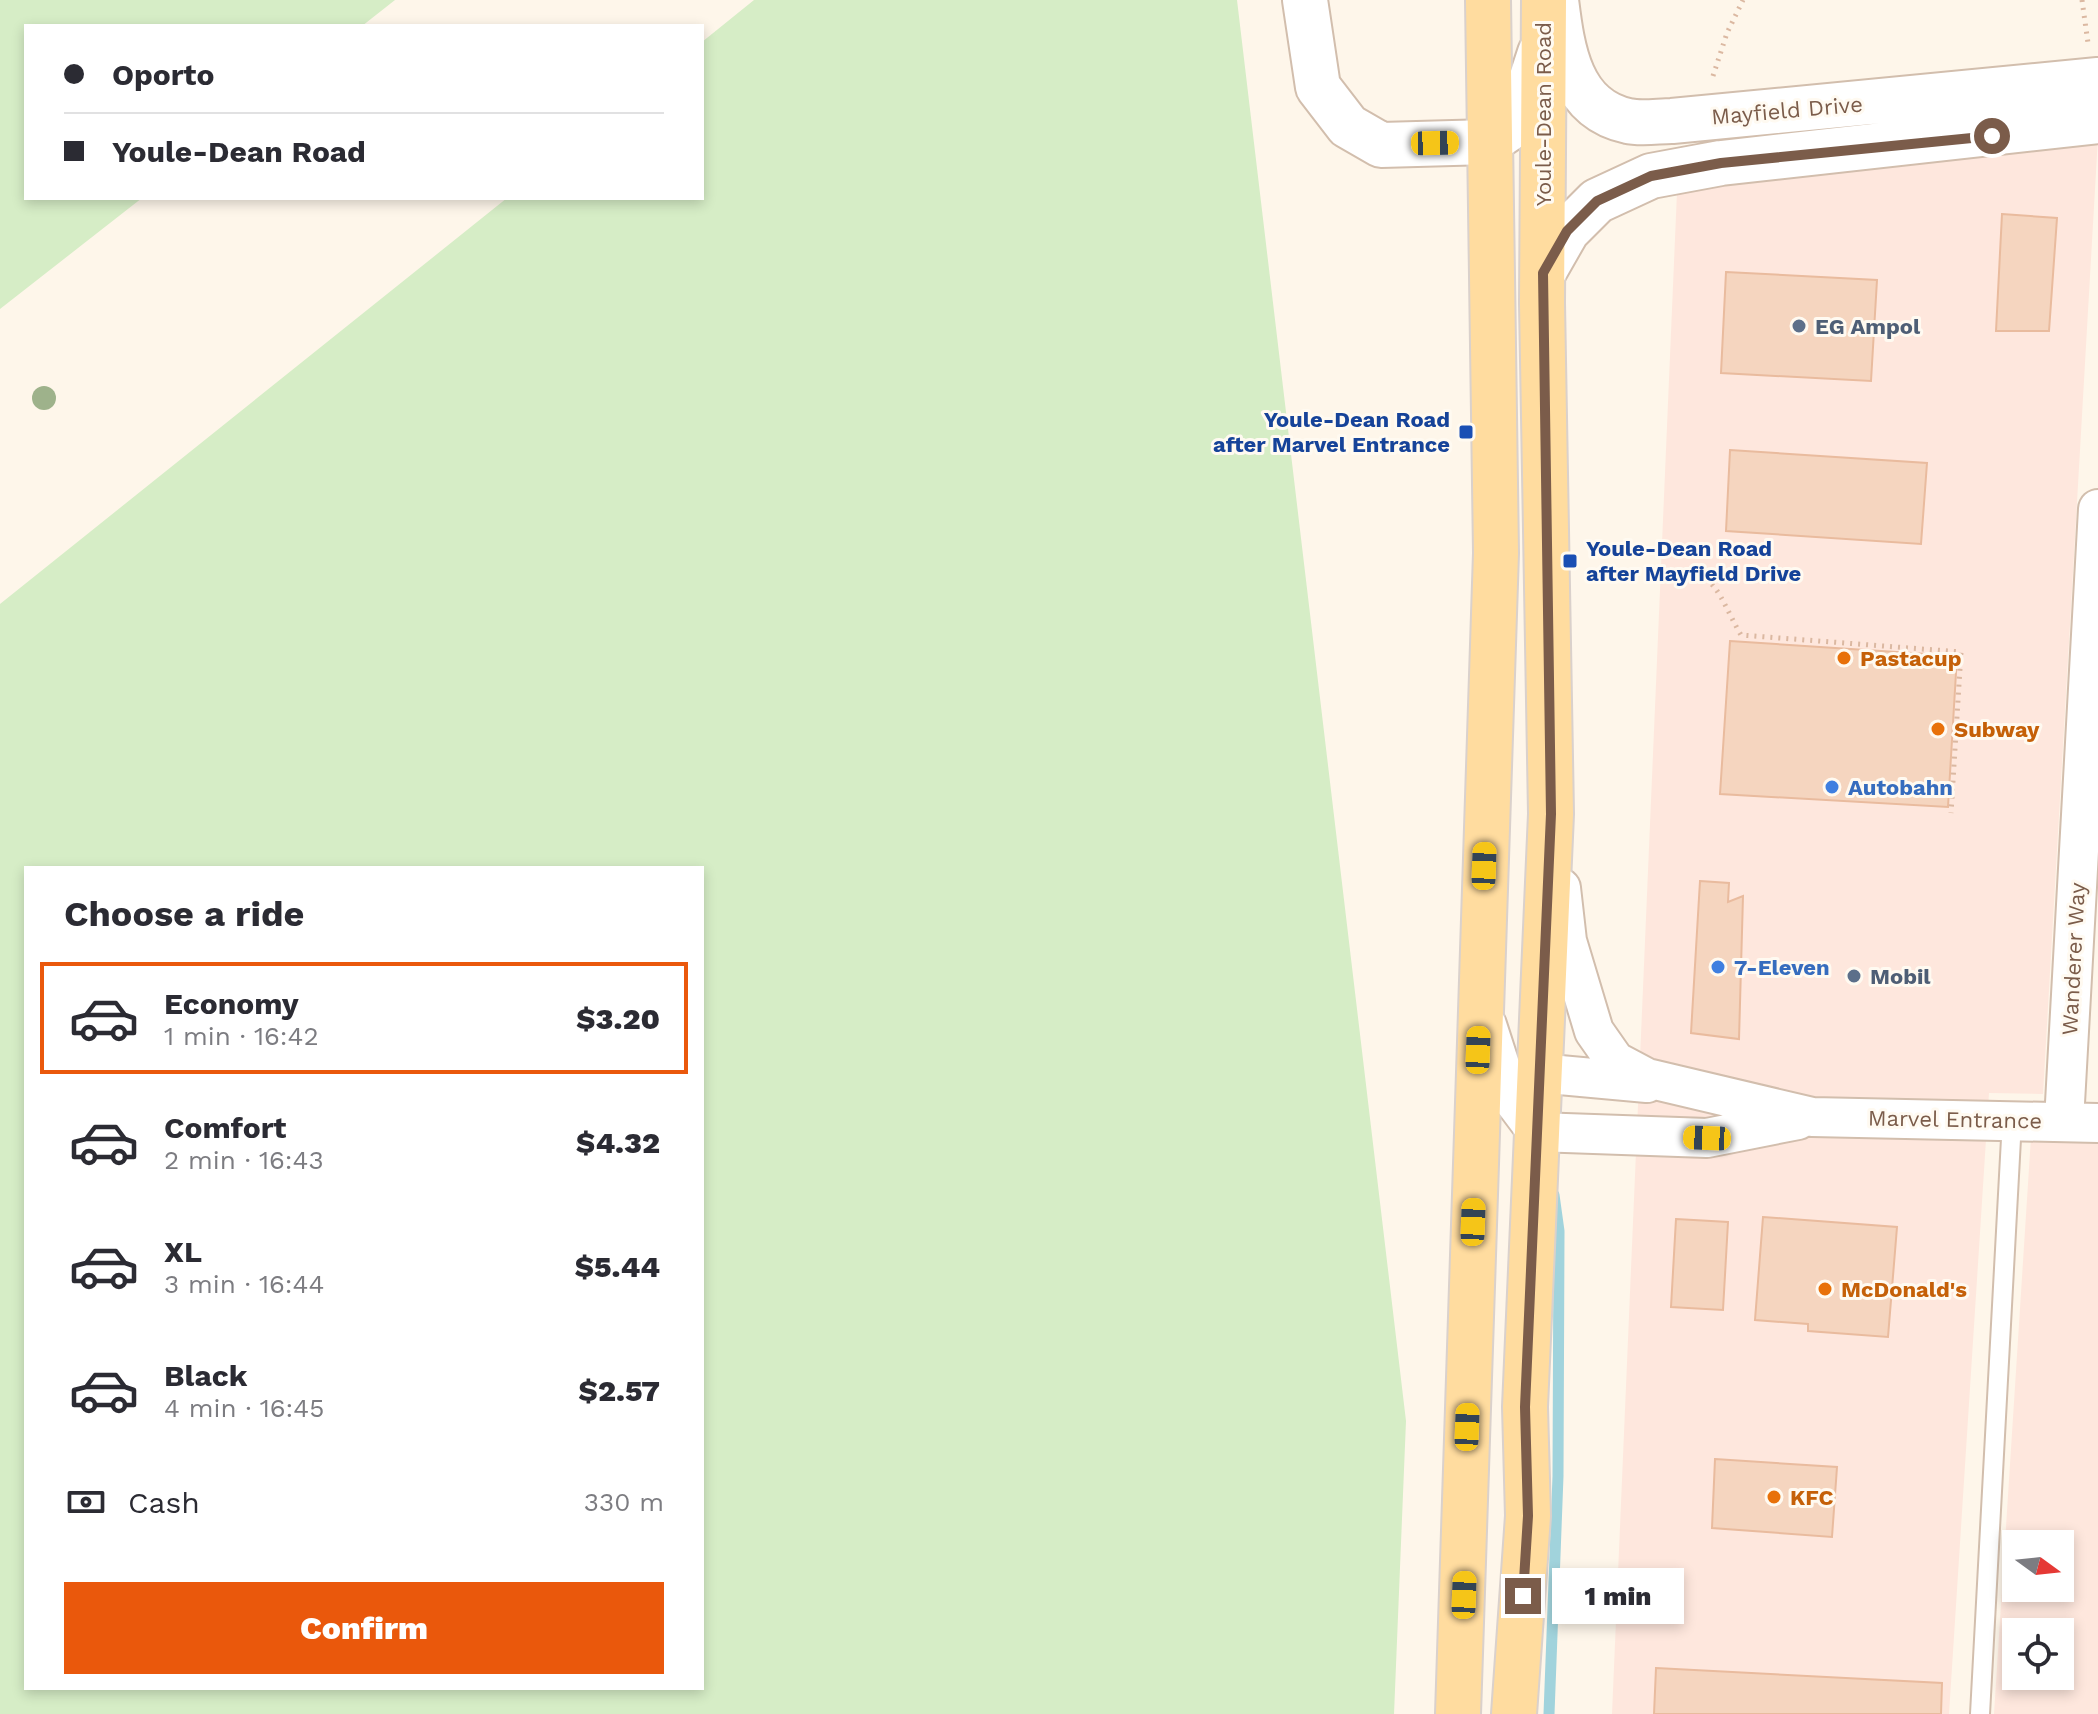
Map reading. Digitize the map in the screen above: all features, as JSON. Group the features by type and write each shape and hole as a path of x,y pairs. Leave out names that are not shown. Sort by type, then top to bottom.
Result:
{"main road":[{"path":"1458,1714 1479,992 1496,553 1488,0"},
{"name":"Youle-Dean Road","path":"1514,1714 1528,1516 1525,1407 1537,1132 1524,1085 1551,814 1543,273 1544,0"}],"street":[{"path":"1305,0 1318,87 1348,126 1381,145 1489,142 1507,130 1520,114 1543,43"},
{"name":"Mayfield Drive","path":"1556,0 1571,73 1585,100 1627,121 1672,121 2093,65"},
{"name":"Mayfield Drive","path":"1543,273 1567,231 1597,201 1651,176 1721,163 1992,136 2098,121"},
{"name":"Wanderer Way","path":"2081,1122 2098,509"},
{"name":"Marvel Entrance","path":"1551,814 1567,941 1594,1031 1615,1061 1665,1085"},
{"path":"1474,1193 1492,1124 1524,1085 1493,1051 1479,992"},
{"name":"Marvel Entrance","path":"1524,1085 1665,1085 1812,1117 2081,1122"},
{"name":"Marvel Entrance","path":"1537,1132 1707,1138 1812,1117"}],"lane":[{"path":"1980,1714 2012,1120"}],"path":[{"path":"1710,87 1727,33 1743,0"},
{"path":"2082,0 2093,65"},
{"path":"1668,570 1691,568 1706,575 1741,635 1961,652 1951,813"}],"shaded area":[{"path":"2098,137 2043,1094 1989,1093 1949,1714 1612,1714 1677,192"},
{"path":"2031,1137 2098,1137 2098,1714 1994,1714 2002,1589 2002,1602 2074,1602 2074,1530 2006,1530"}],"green space":[{"path":"0,0 395,0 365,24 24,24 24,200 139,200 0,309"},
{"path":"754,0 1237,0 1406,1421 1394,1714 0,1714 0,604 505,200 704,200 704,40"}],"building":[{"path":"2002,214 2057,218 2049,331 1996,331"},
{"name":"EG Ampol","path":"1726,272 1877,280 1871,381 1721,373"},
{"path":"1730,450 1927,463 1921,544 1726,531"},
{"path":"1730,641 1957,656 1948,807 1720,794"},
{"name":"7-Eleven","path":"1700,881 1729,883 1728,902 1743,896 1739,1039 1691,1033"},
{"name":"McDonald's","path":"1763,1217 1897,1227 1888,1337 1808,1331 1808,1324 1755,1320"},
{"path":"1676,1219 1728,1222 1723,1310 1671,1307"},
{"name":"KFC","path":"1715,1459 1837,1467 1832,1537 1712,1528"},
{"path":"1656,1668 1942,1683 1941,1714 1654,1714"}],"waterway":[{"path":"1549,1714 1558,1476 1559,1231 1554,1195"}],"place":[{"name":"EG Ampol","path":"1799,326"},
{"name":"Youle-Dean Road after Marvel Entrance","path":"1466,432"},
{"name":"Youle-Dean Road after Mayfield Drive","path":"1570,561"},
{"name":"Pastacup","path":"1844,658"},
{"name":"Subway","path":"1938,729"},
{"name":"Autobahn","path":"1832,787"},
{"name":"7-Eleven","path":"1718,967"},
{"name":"Mobil","path":"1854,976"},
{"name":"McDonald's","path":"1825,1289"},
{"name":"KFC","path":"1774,1497"}],"route":[{"path":"1523,1596 1528,1516 1525,1407 1551,814 1543,273 1567,231 1597,201 1651,176 1721,163 1992,136"}]}
